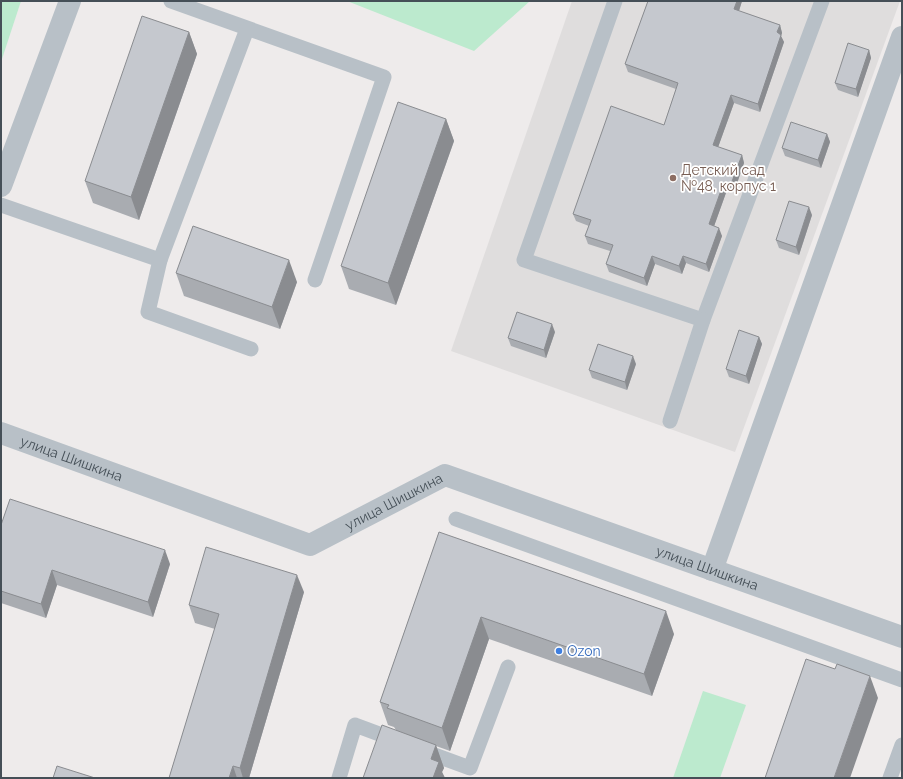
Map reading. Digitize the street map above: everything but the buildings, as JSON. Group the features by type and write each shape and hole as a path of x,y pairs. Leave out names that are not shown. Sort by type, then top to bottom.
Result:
{"street":[{"path":"1,186 70,1"},
{"path":"712,570 902,37"},
{"name":"улица Шишкина","path":"1,433 310,546 444,475 902,638"}],"lane":[{"path":"171,1 384,77 315,280"},
{"path":"615,1 524,260 703,320"},
{"path":"670,421 703,320 822,1"},
{"path":"247,29 160,260 148,312 252,349"},
{"path":"1,205 160,260"},
{"path":"456,519 902,680"},
{"path":"339,778 355,725 470,768 508,667"},
{"path":"890,778 902,745"}],"shaded area":[{"name":"Детский сад №48, корпус 1","path":"572,1 900,1 735,452 451,351"}],"green space":[{"path":"1,1 21,1 1,62"},
{"path":"347,1 530,1 474,51"},
{"path":"703,691 746,705 720,778 673,778"}],"place":[{"name":"Детский сад №48, корпус 1","path":"673,178"},
{"name":"Ozon","path":"559,651"}]}
